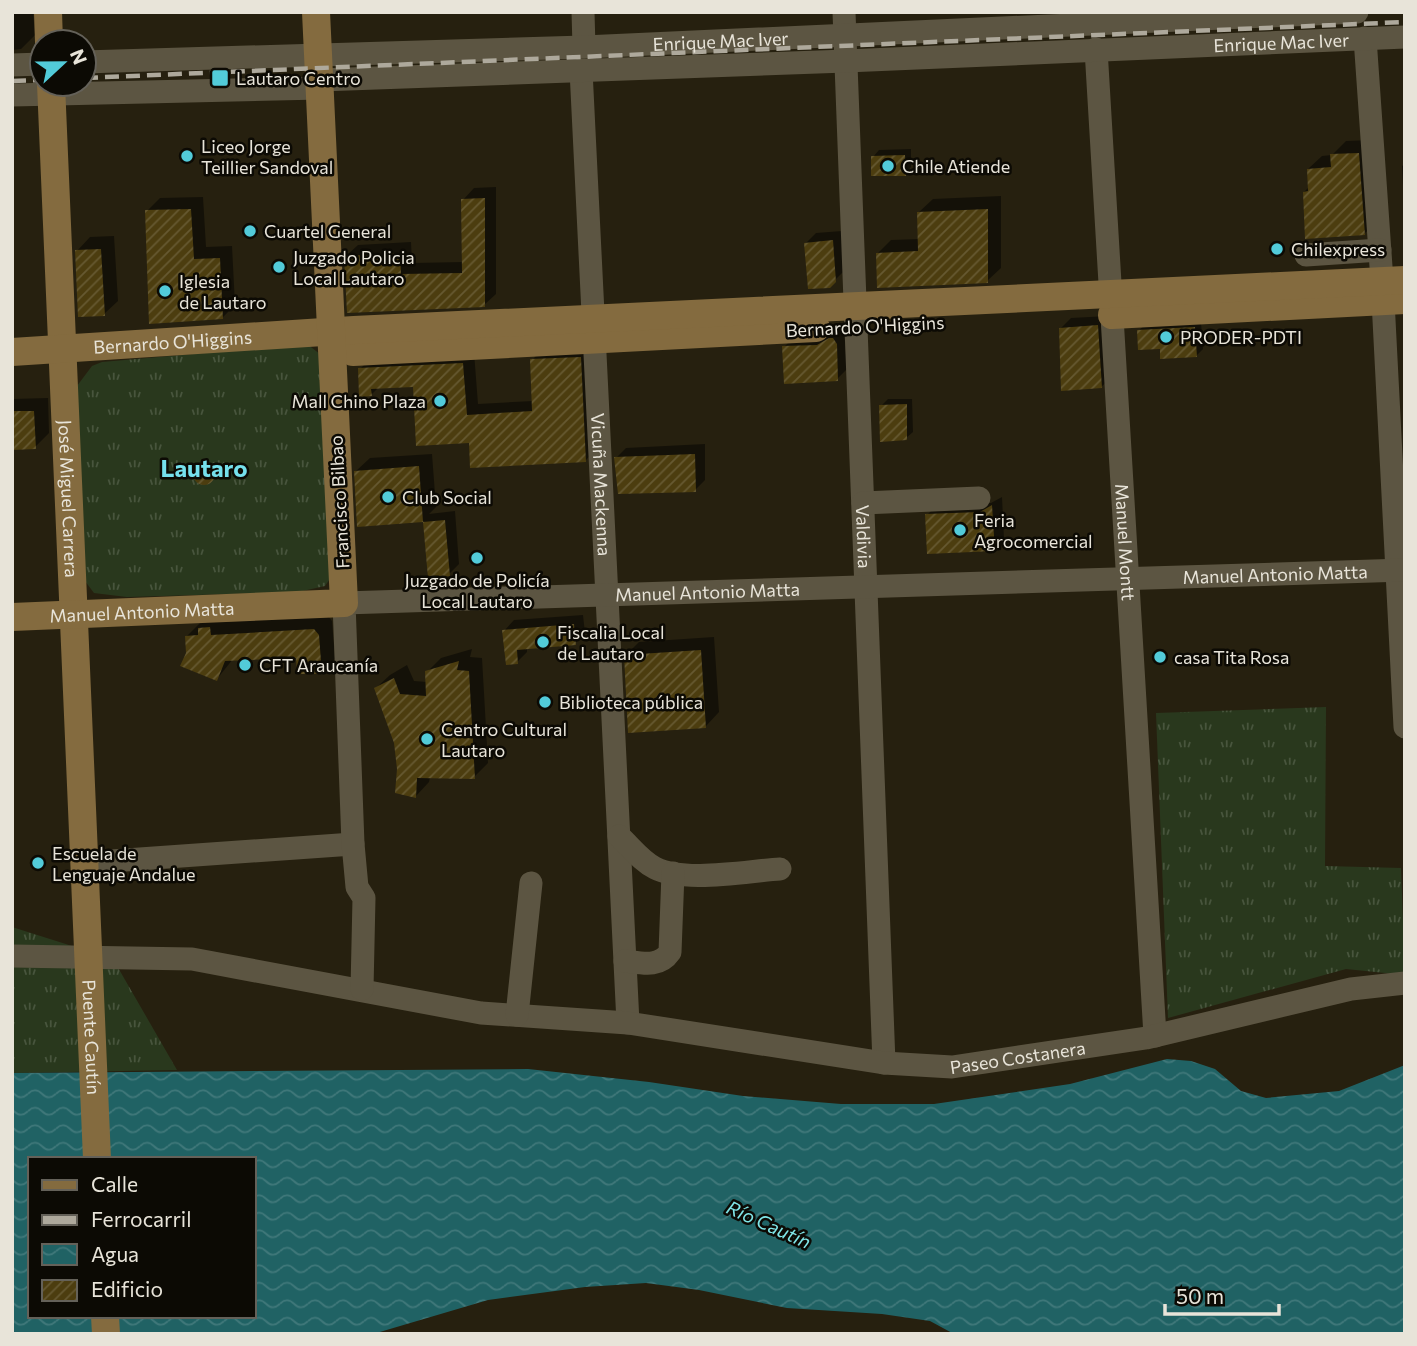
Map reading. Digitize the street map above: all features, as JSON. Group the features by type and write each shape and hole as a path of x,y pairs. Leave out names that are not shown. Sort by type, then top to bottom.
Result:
{"main road":[{"name":"Francisco Bilbao","path":"317,12 344,603"},
{"name":"José Miguel Carrera","path":"51,98 76,614 85,914"},
{"name":"Bernardo O'Higgins","path":"12,352 333,334 353,352 594,330 1393,290"},
{"name":"Manuel Antonio Matta","path":"12,617 344,603"},
{"name":"Puente Cautín","path":"85,914 97,1157"}],"street":[{"path":"583,12 584,47"},
{"name":"Enrique Mac Iver","path":"98,63 320,74 845,23 1357,12"},
{"name":"Valdivia","path":"845,23 884,1063"},
{"name":"Enrique Mac Iver","path":"98,86 320,74 582,70 846,61 1405,37"},
{"path":"1365,38 1380,250 1393,290 1405,727"},
{"name":"Manuel Montt","path":"1096,49 1155,1036"},
{"name":"Vicuña Mackenna","path":"582,70 628,1023"},
{"path":"1306,255 1380,250"},
{"path":"863,503 979,498"},
{"name":"Manuel Antonio Matta","path":"344,603 1128,581 1401,570"},
{"name":"Francisco Bilbao","path":"344,603 353,844 357,887 364,898 362,989"},
{"path":"619,836 648,863 673,873 780,869"},
{"path":"83,863 353,844"},
{"path":"625,961 654,964 663,960 670,952 673,873"},
{"path":"517,1015 531,883"},
{"name":"Paseo Costanera","path":"12,956 60,959 192,958 481,1013 628,1023 884,1063 952,1067 1030,1058 1155,1036 1351,989 1405,983"}],"green space":[{"path":"307,344 325,358 332,576 325,586 298,592 127,597 94,593 82,577 74,390 92,366 102,362"},
{"path":"1326,707 1325,866 1401,868 1405,975 1346,969 1168,1018 1156,713"},
{"path":"12,927 113,959 177,1070 12,1073"}],"water":[{"name":"Río Cautín","path":"1167,1059 1191,1061 1215,1069 1241,1091 1266,1098 1339,1091 1405,1065 1405,1334 954,1334 930,1321 882,1314 787,1308 699,1290 646,1283 585,1287 488,1300 373,1334 12,1334 12,1073 528,1069 649,1082 743,1096 841,1104 934,1104 1070,1084"}],"building":[{"path":"1359,153 1365,235 1305,239 1303,192 1308,191 1307,169 1331,167 1330,154"},
{"name":"Chile Atiende","path":"905,155 906,176 871,176 871,156"},
{"path":"485,198 485,307 347,313 344,256 400,253 401,274 462,273 461,199"},
{"path":"191,209 194,259 220,258 223,319 149,324 145,210"},
{"path":"988,209 988,283 877,288 876,253 918,251 917,212"},
{"path":"833,240 836,282 830,288 808,289 804,243"},
{"path":"101,249 105,316 78,317 75,250"},
{"path":"1098,325 1102,388 1061,391 1059,328"},
{"name":"PRODER-PDTI","path":"1195,327 1197,357 1160,359 1160,349 1138,350 1137,330"},
{"path":"833,338 837,344 838,381 784,384 782,346 817,345"},
{"path":"581,357 586,462 470,468 469,443 416,446 413,387 371,389 372,396 359,397 358,368 463,363 467,415 532,411 530,359"},
{"path":"907,404 907,440 880,442 879,405"},
{"path":"12,411 34,411 36,449 12,450"},
{"path":"695,454 696,492 618,494 614,457"},
{"path":"204,463 212,466 215,474 212,482 204,485 196,482 193,474 196,466"},
{"name":"Club Social","path":"419,466 423,522 357,527 354,471"},
{"name":"Feria Agrocomercial","path":"992,505 995,551 927,554 925,514 980,512"},
{"path":"445,520 450,576 428,578 423,522"},
{"path":"574,624 576,645 517,650 518,664 506,665 502,630"},
{"path":"210,627 211,635 314,629 319,635 322,674 297,674 296,658 225,661 217,681 180,666 186,653 185,636 198,635 198,628"},
{"path":"701,650 706,728 628,733 624,655"},
{"path":"459,661 457,670 469,671 475,779 417,778 416,798 395,793 397,769 394,743 374,688 394,678 400,694 426,696 425,671"}],"railway":[{"path":"98,77 1405,22"},
{"path":"12,81 28,80"}],"place":[{"name":"Lautaro Centro","path":"220,78"},
{"name":"Liceo Jorge Teillier Sandoval","path":"187,156"},
{"name":"Chile Atiende","path":"888,166"},
{"name":"Cuartel General","path":"250,231"},
{"name":"Chilexpress","path":"1277,249"},
{"name":"Juzgado Policia Local Lautaro","path":"279,267"},
{"name":"Iglesia de Lautaro","path":"165,291"},
{"name":"PRODER-PDTI","path":"1166,337"},
{"name":"Mall Chino Plaza","path":"440,401"},
{"name":"Club Social","path":"388,497"},
{"name":"Feria Agrocomercial","path":"960,530"},
{"name":"Juzgado de Policía Local Lautaro","path":"477,558"},
{"name":"Fiscalia Local de Lautaro","path":"543,642"},
{"name":"casa Tita Rosa","path":"1160,657"},
{"name":"CFT Araucanía","path":"245,665"},
{"name":"Biblioteca pública","path":"545,702"},
{"name":"Centro Cultural Lautaro","path":"427,739"},
{"name":"Escuela de Lenguaje Andalue","path":"38,863"}],"district":[{"name":"Lautaro","path":"204,467"}]}
